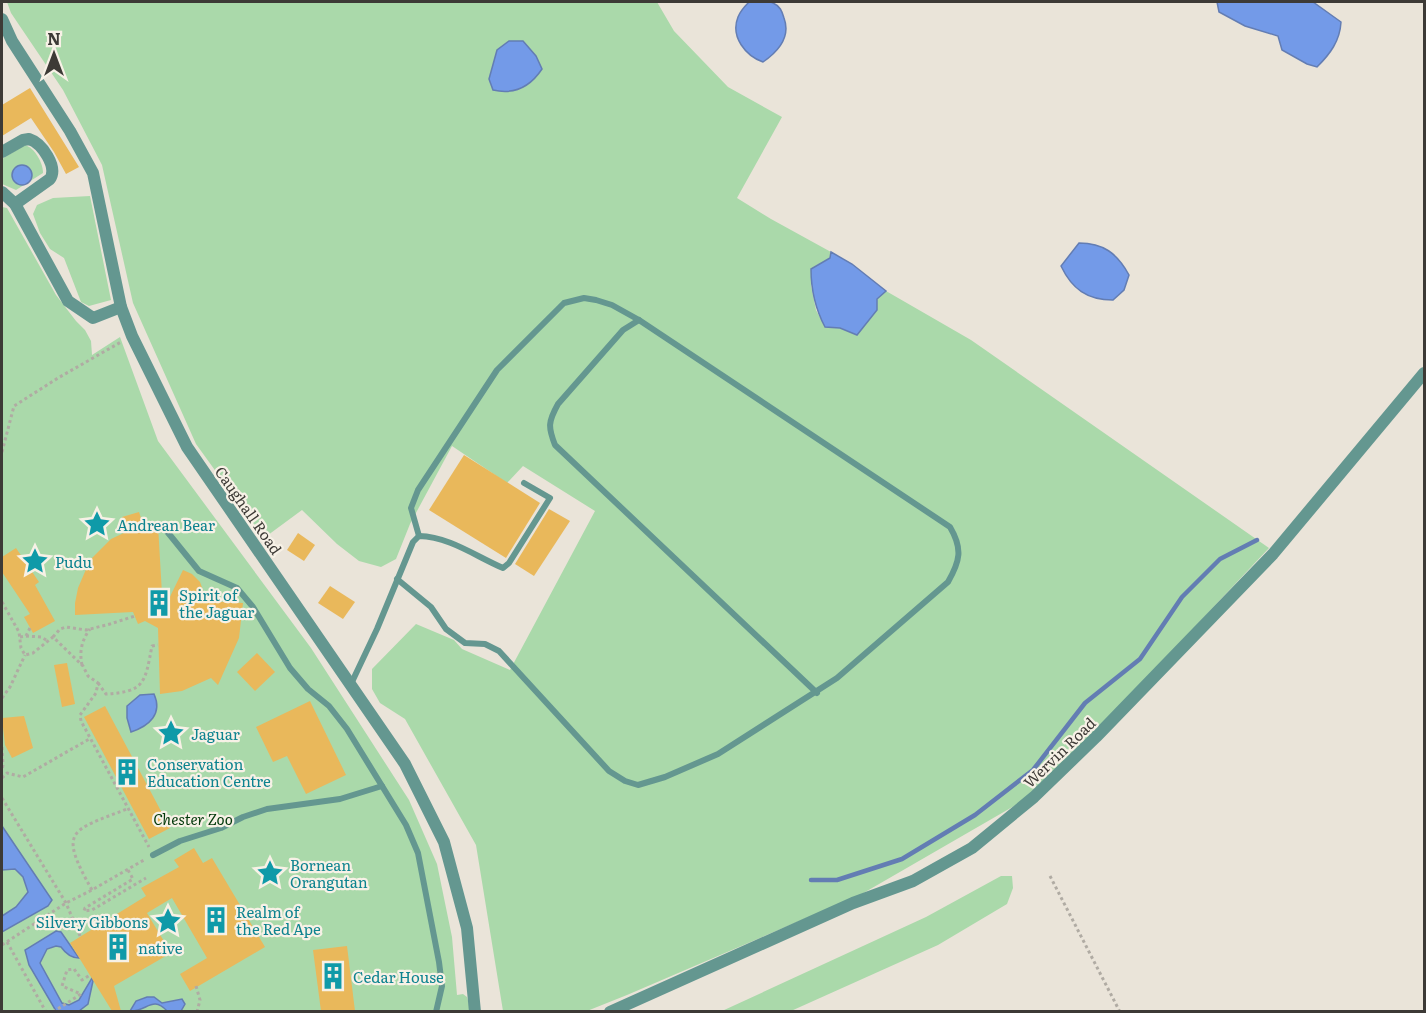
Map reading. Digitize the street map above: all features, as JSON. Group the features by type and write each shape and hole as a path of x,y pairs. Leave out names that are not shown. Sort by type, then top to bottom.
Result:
{"street":[{"name":"Caughall Road","path":"2,20 12,41 70,131 93,173 121,307 132,336 187,447 405,764 444,842 467,928 475,1011"},
{"path":"2,152 23,140 34,140 53,168 54,174 50,180 15,204"},
{"path":"2,192 15,204 68,301 93,318 121,307"},
{"name":"Wervin Road","path":"610,1011 853,903 912,881 972,848 1035,797 1273,554 1425,373"}],"lane":[{"path":"397,579 431,607 446,629 465,643 485,645 499,651 609,771 625,781 638,785 665,777 718,754 817,693 948,582 956,569 959,555 957,540 950,527 639,320 612,305 584,298 564,303 497,370 422,482 411,508 419,536"},
{"path":"639,320 623,330 558,404 550,418 549,430 555,445 817,693"},
{"path":"351,685 377,629 412,542 419,536 431,536 460,546 503,568 509,563 550,498 524,483"},
{"path":"165,529 199,571 237,588 253,607 290,669 308,689 329,706 347,729 406,825 418,853 442,986 436,1011"},
{"path":"153,855 180,841 221,828 267,809 340,799 382,786"}],"path":[{"path":"2,452 14,406 132,336"},
{"path":"2,603 14,621 21,648 26,655"},
{"path":"2,698 26,655 33,653 60,629 66,627 91,628 135,616"},
{"path":"26,636 30,628"},
{"path":"91,628 85,636 80,652 83,666 88,676 98,683 106,694 126,693 143,682 152,646 158,645"},
{"path":"20,637 41,637 48,641"},
{"path":"53,637 83,666"},
{"path":"2,945 66,903 153,855 80,716 96,693 98,683"},
{"path":"2,778 7,773 23,777 91,738"},
{"path":"2,747 2,770"},
{"path":"2,798 66,903 80,936"},
{"path":"92,890 74,855 74,836 81,828 94,820 127,808"},
{"path":"128,870 133,879 85,908 84,911 92,910 146,878"},
{"path":"1050,876 1120,1011"},
{"path":"7,942 46,1011"},
{"path":"53,1011 81,994 62,986 67,970 74,969 82,980 90,975"},
{"path":"196,987 200,1000 197,1011"}],"green space":[{"path":"7,2 657,2 674,31 728,87 782,117 737,198 831,252 830,258 824,262 811,285 816,310 825,327 840,328 857,335 877,299 886,291 971,340 1269,548 1040,791 860,895 627,995 587,1011 503,1011 476,845 405,719 380,703 372,689 372,669 416,624 454,640 462,649 510,670 595,511 523,466 507,483 452,446 410,524 396,559 381,567 359,561 337,544 302,510 264,538 196,444 133,303 102,165 63,90 11,13"},
{"path":"25,145 38,156 43,173 16,190 2,184 2,159"},
{"path":"90,196 111,300 89,306 81,302 64,258 50,249 40,233 33,214 37,205 53,198"},
{"name":"Chester Zoo","path":"2,207 7,208 56,295 85,330 91,341 92,355 120,337 158,441 311,648 409,800 437,864 452,937 457,995 463,994 467,997 471,1012 2,1012"},
{"path":"1001,876 1012,876 1013,888 1007,904 938,945 791,1011 722,1011 926,917"}],"water":[{"path":"765,1 775,4 779,7 786,25 785,37 779,48 763,62 741,45 736,32 738,17 749,2"},
{"path":"1217,2 1313,2 1341,22 1339,35 1330,52 1317,67 1282,50 1278,36 1245,26 1219,12"},
{"path":"509,41 523,41 536,56 542,69 532,81 521,88 508,91 493,90 489,79 497,50"},
{"path":"22,165 29,168 32,175 29,182 22,185 15,182 12,175 15,168"},
{"path":"1079,243 1088,243 1109,251 1120,261 1129,275 1124,290 1113,300 1095,298 1081,292 1065,274 1061,266"},
{"path":"831,252 852,264 886,291 877,299 877,310 857,335 840,328 825,327 816,306 811,269 830,258"},
{"path":"154,694 157,708 153,718 149,723 131,732 127,718 127,706 140,695"},
{"path":"2,826 52,900 48,906 2,932 2,916 16,907 28,892 23,877 15,869 2,870"},
{"path":"56,931 61,932 79,958 67,954 61,947 56,946 47,949 40,963 62,1003 69,1005 79,1000 92,978 88,1004 79,1011 56,1011 29,965 25,950"},
{"path":"154,997 162,1003 182,999 185,1004 181,1011 167,1011 162,1006 153,1004 130,1011 136,1001"}],"building":[{"path":"30,88 79,167 66,174 31,118 2,136 2,105"},
{"path":"464,455 540,503 506,558 429,510"},
{"path":"549,509 570,521 534,576 515,564"},
{"name":"Spirit of the Jaguar","path":"139,512 144,527 158,525 163,611 183,570 192,574 200,582 207,601 243,603 239,638 218,685 211,678 182,691 160,694 158,628 145,621 138,624 133,612 75,615 78,588 90,560 111,539 126,532 122,517"},
{"path":"298,533 315,545 304,561 287,550"},
{"path":"16,548 39,582 35,585 55,621 33,633 24,617 30,614 2,572 2,557"},
{"path":"330,586 355,602 343,619 318,603"},
{"path":"257,653 275,672 255,691 237,672"},
{"path":"67,663 75,704 62,707 54,665"},
{"path":"310,701 346,775 306,794 287,756 273,762 256,727"},
{"name":"Conservation Education Centre","path":"105,706 170,828 149,839 84,717"},
{"path":"24,716 33,748 12,758 5,745 2,718"},
{"path":"194,848 203,863 212,858 265,947 190,991 180,974 207,958 172,898 147,913 171,953 114,986 121,1011 112,1011 70,943 146,896 141,888 179,867 174,860"},
{"name":"Cedar House","path":"347,946 355,1011 321,1011 313,950"}],"waterway":[{"path":"811,880 837,880 902,859 975,815 1033,770 1085,703 1140,659 1182,597 1220,559 1257,540"}],"place":[{"name":"Andrean Bear","path":"97,524"},
{"name":"Pudu","path":"35,561"},
{"name":"Spirit of the Jaguar","path":"159,603"},
{"name":"Jaguar","path":"171,733"},
{"name":"Conservation Education Centre","path":"127,772"},
{"name":"Bornean Orangutan","path":"270,873"},
{"name":"Realm of the Red Ape","path":"216,920"},
{"name":"Silvery Gibbons","path":"168,921"},
{"name":"native","path":"118,947"},
{"name":"Cedar House","path":"333,976"}]}
